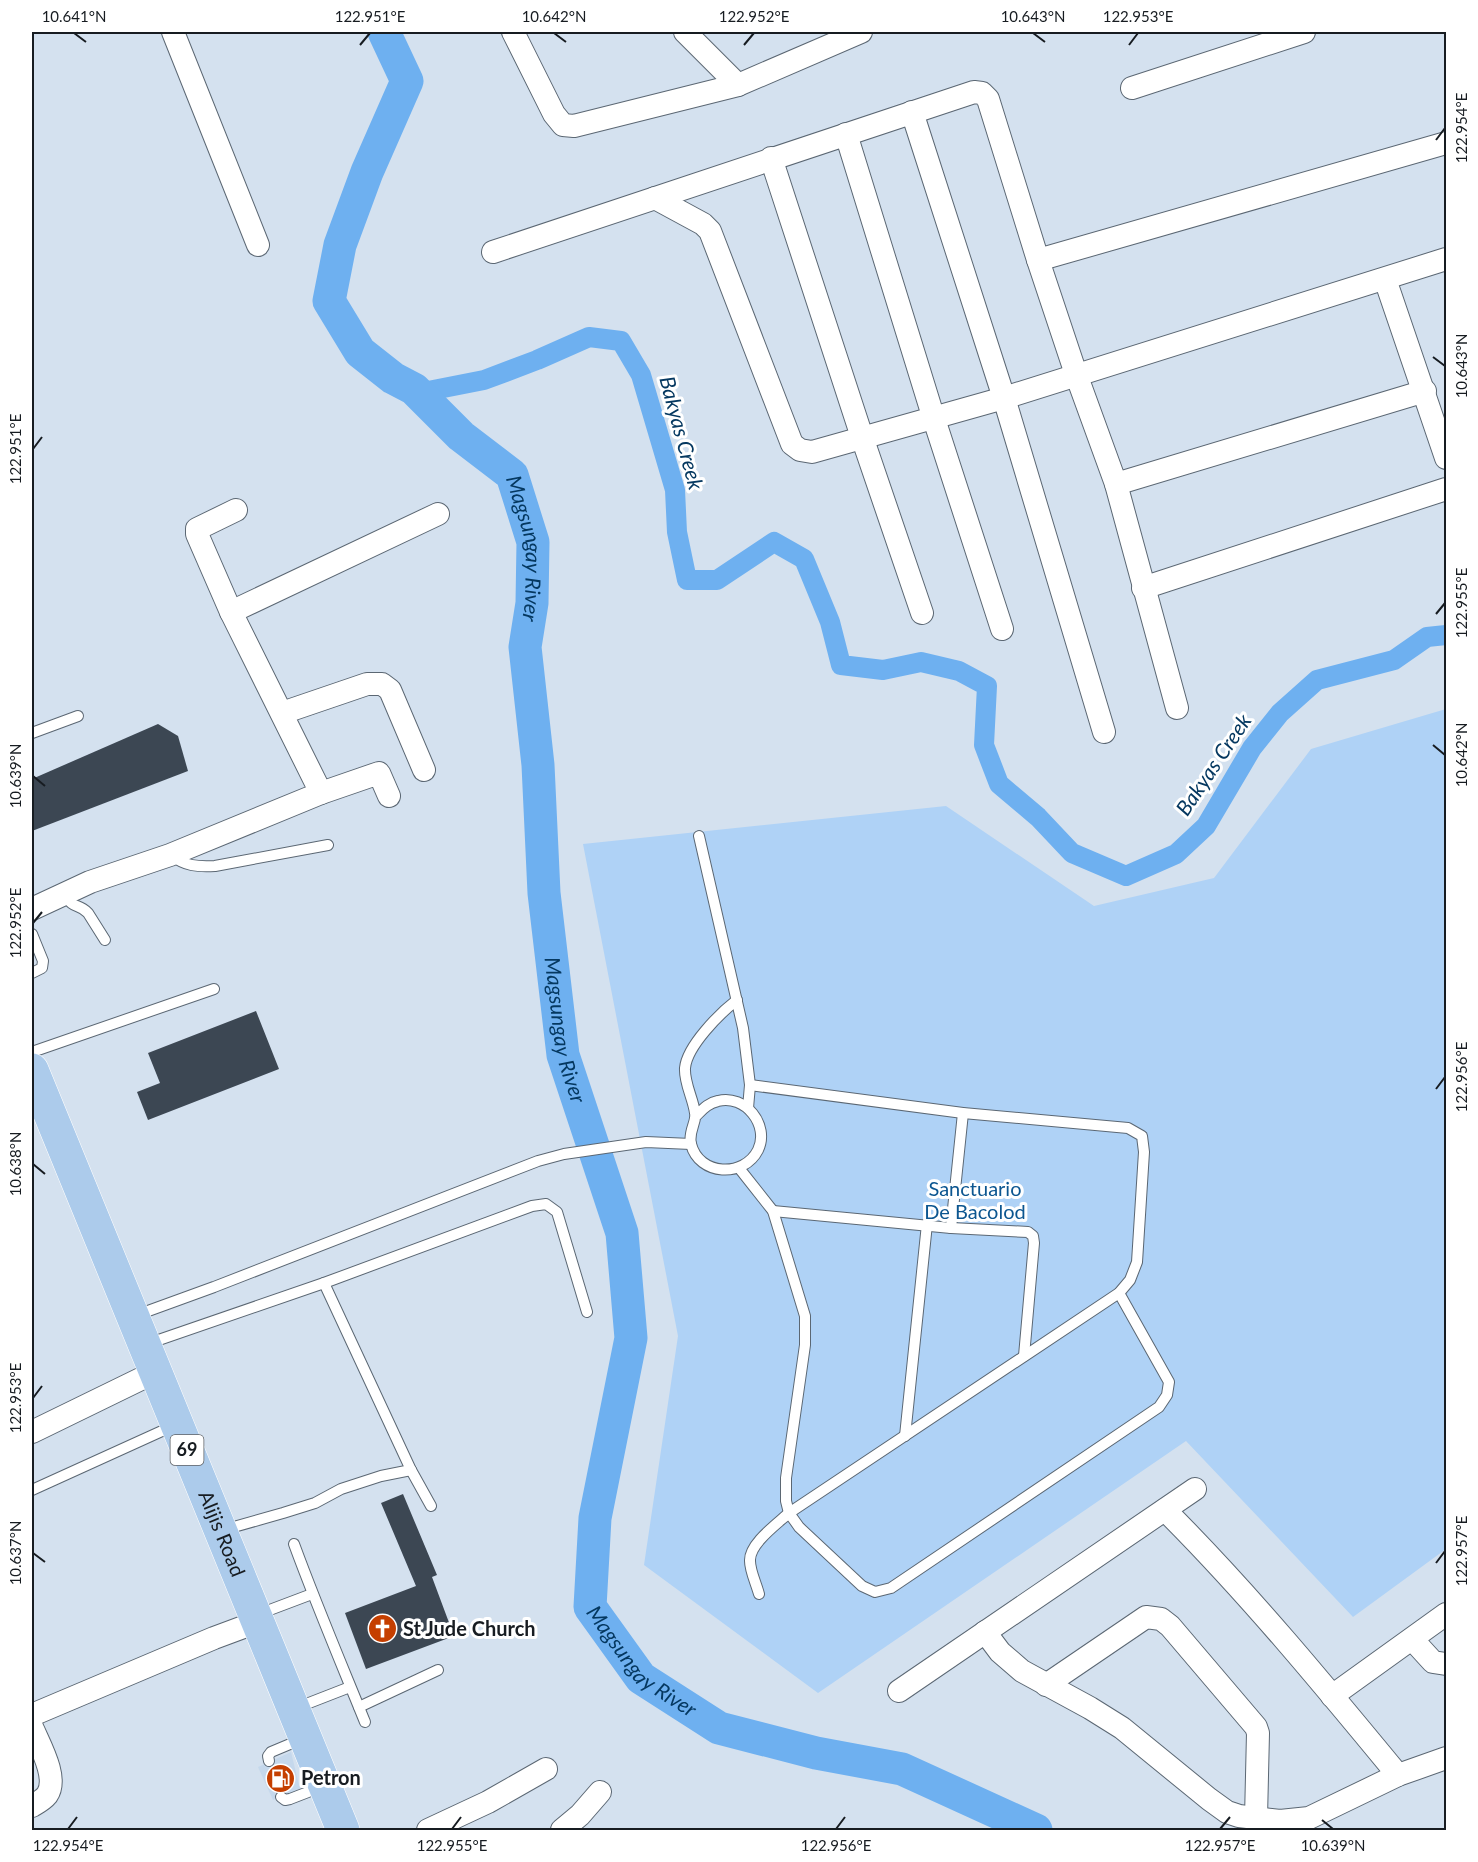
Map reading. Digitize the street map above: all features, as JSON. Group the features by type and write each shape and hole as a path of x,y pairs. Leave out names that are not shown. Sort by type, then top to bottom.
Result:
{"main road":[{"name":"Alijis Road","path":"32,1071 343,1830"}],"street":[{"path":"173,32 258,244"},
{"path":"513,32 554,114 562,125 574,126 738,85 861,32"},
{"path":"685,32 738,85"},
{"path":"1132,88 1304,32"},
{"path":"493,252 912,112 974,92 982,93 988,99 1038,260 1116,484 1177,708"},
{"path":"912,112 1004,398 1104,732"},
{"path":"846,134 1002,629"},
{"path":"1038,260 1446,142"},
{"path":"771,158 922,613"},
{"path":"654,198 703,224 710,231 792,444 800,450 812,452 1004,398 1446,259"},
{"path":"1385,279 1446,458"},
{"path":"1116,484 1425,391"},
{"path":"1143,588 1446,489"},
{"path":"236,510 204,524 197,529 197,534 231,612 321,793"},
{"path":"231,612 438,514"},
{"path":"282,712 367,684 382,684 390,690 424,770"},
{"path":"32,909 90,882 170,855 321,793 379,772 389,796"},
{"path":"32,1432 144,1344"},
{"path":"898,1691 1194,1489"},
{"path":"1165,1510 1207,1552 1398,1775"},
{"path":"1332,1696 1446,1614"},
{"path":"1046,1685 1146,1617 1161,1619 1170,1626 1256,1728 1258,1733 1256,1818"},
{"path":"32,1715 256,1619"},
{"path":"986,1632 1000,1652 1022,1671 1122,1728 1227,1812 1239,1816 1280,1821 1309,1818 1398,1775 1446,1758"},
{"path":"1412,1639 1433,1662 1446,1664"},
{"path":"32,1727 52,1777 51,1787 46,1797 32,1806"},
{"path":"428,1830 488,1802 546,1769"},
{"path":"562,1830 580,1815 600,1792"}],"lane":[{"path":"32,733 78,716"},
{"path":"699,836 737,1000 750,1085 748,1108"},
{"path":"170,855 187,865 200,867 328,844"},
{"path":"63,894 72,906 84,909 88,913 105,940"},
{"path":"32,934 43,961 42,968 32,973"},
{"path":"32,1071 214,989"},
{"path":"696,1116 685,1069 687,1059 712,1021 737,1000"},
{"path":"750,1085 963,1113 1128,1128 1142,1136 1144,1152 1137,1262 1130,1280 1119,1293 789,1513 764,1535 750,1556 759,1593"},
{"path":"720,1100 734,1101 748,1108 757,1119 761,1133 759,1148 751,1160 739,1168 724,1171 710,1167 698,1158 691,1144 691,1130 696,1116 706,1106 720,1100"},
{"path":"951,1228 963,1113"},
{"path":"144,1344 269,1266 538,1161 564,1154 646,1142 691,1144"},
{"path":"739,1168 773,1211 805,1316 805,1345 786,1478 786,1501 789,1513 799,1527 862,1586 875,1592 891,1588 1159,1407 1167,1395 1168,1382 1119,1293"},
{"path":"144,1344 324,1283 532,1206 546,1204 557,1212 587,1312"},
{"path":"773,1211 951,1228 1028,1232 1034,1236 1024,1356"},
{"path":"905,1436 927,1224"},
{"path":"324,1283 411,1470 431,1506"},
{"path":"32,1490 176,1424"},
{"path":"220,1531 315,1503 341,1489 381,1476 411,1470"},
{"path":"294,1544 312,1594 365,1722"},
{"path":"256,1619 312,1594"},
{"path":"359,1707 438,1670"},
{"path":"269,1761 268,1756 271,1752 299,1723 351,1687"},
{"path":"281,1797 285,1800 290,1799 324,1785"}],"shaded area":[{"name":"Petron","path":"291,1752 300,1789 273,1800 258,1767"}],"green space":[{"name":"Sanctuario De Bacolod","path":"1446,709 1446,1549 1353,1617 1186,1441 818,1693 644,1565 678,1336 583,844 946,806 1094,906 1214,878 1311,749"}],"building":[{"path":"158,724 178,736 188,771 32,831 32,779"},
{"path":"256,1011 279,1069 148,1120 137,1092 160,1083 148,1053"},
{"path":"403,1494 437,1575 432,1577 454,1636 366,1669 345,1613 416,1586 381,1503"}],"waterway":[{"name":"Magsungay River","path":"384,32 407,81 367,172 340,245 329,301 360,352 393,378 414,389 461,436 512,475 533,542 532,603 525,647 538,765 544,893 563,1055 622,1233 631,1338 595,1518 590,1607 641,1678 719,1728 816,1753 902,1769 1036,1830"},
{"name":"Bakyas Creek","path":"414,389 423,392 484,380 589,337 621,341 641,375 675,490 677,532 687,580 717,580 774,542 804,559 830,622 841,665 883,670 921,662 959,671 987,686 984,745 999,784 1038,817 1072,853 1126,876 1176,854 1206,826 1252,748 1280,713 1317,680 1394,660 1427,637 1446,635"}],"place":[{"name":"St Jude Church","path":"382,1629"},
{"name":"Petron","path":"280,1778"}]}
